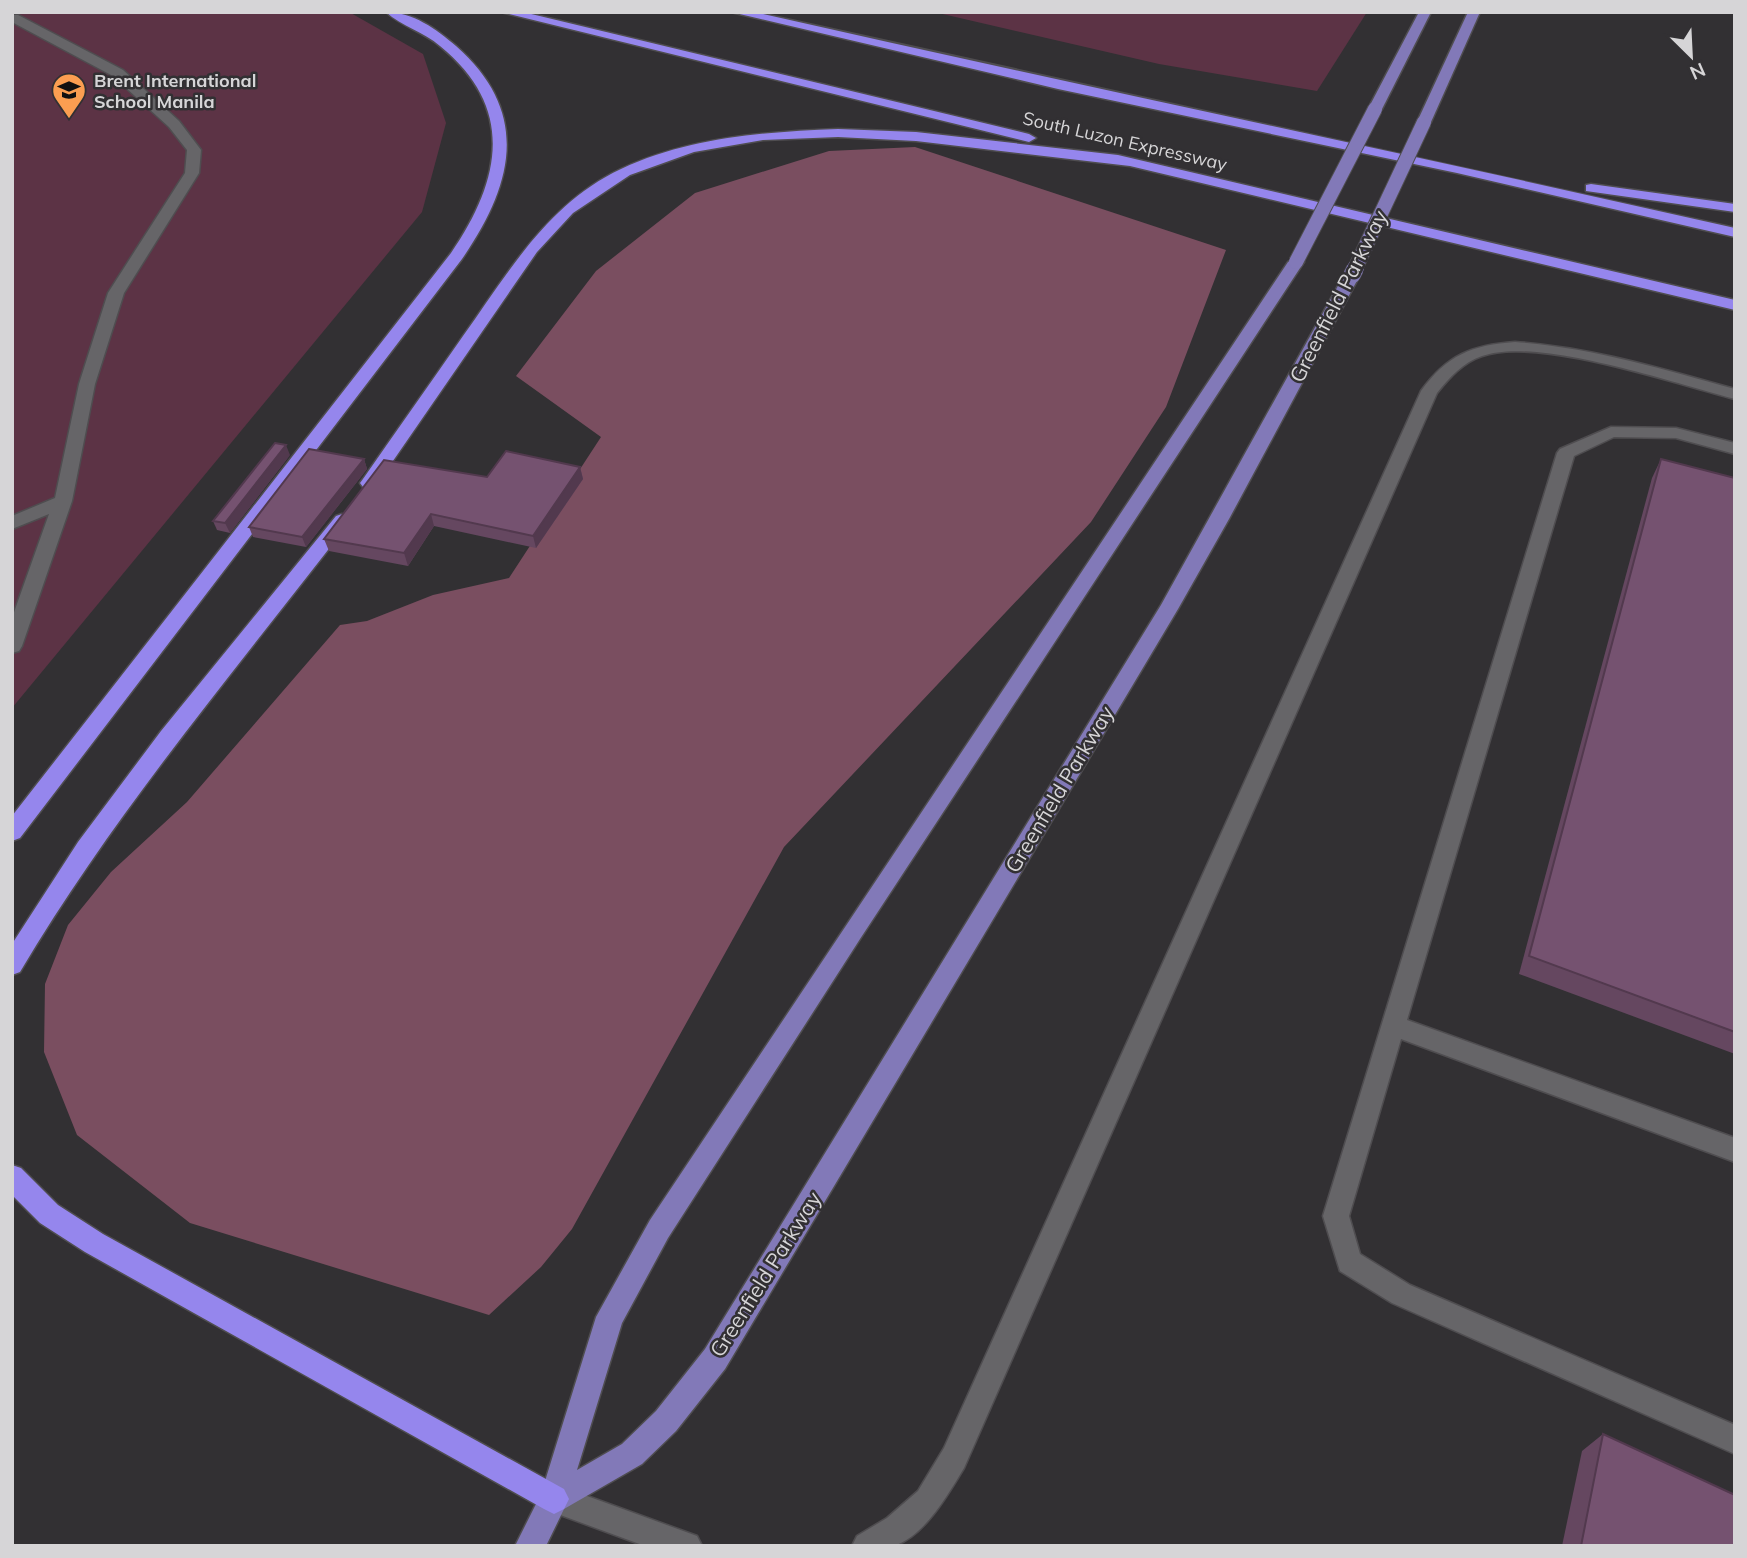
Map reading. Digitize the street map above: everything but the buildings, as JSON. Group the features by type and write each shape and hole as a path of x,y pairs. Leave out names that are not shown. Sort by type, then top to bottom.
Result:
{"highway":[{"path":"12,832 21,807 457,256 480,222 500,167 500,124 495,105 472,69 445,41 392,12"},
{"name":"South Luzon Expressway","path":"507,12 1735,305"},
{"name":"South Luzon Expressway","path":"737,12 1058,85 1457,169 1735,233"},
{"path":"12,965 41,913 108,814 353,504 551,226 589,194 633,169 661,158 725,142 824,133 907,136 1130,162"},
{"path":"1457,169 1735,208"},
{"path":"12,1177 49,1214 94,1243 554,1499"}],"main road":[{"path":"530,1546 554,1499 610,1317 659,1229 859,920 1296,262 1425,12"},
{"name":"Greenfield Parkway","path":"554,1499 632,1454 666,1422 715,1359 1168,610 1220,519 1352,275 1474,12"}],"street":[{"path":"12,646 64,501 87,384 116,293 192,173 194,150 174,124 118,73 14,18"},
{"path":"867,1546 897,1528 928,1501 954,1458 1429,391 1455,363 1487,349 1523,348 1596,358 1735,394"},
{"path":"1735,449 1676,433 1611,432 1566,453 1336,1216 1349,1262 1401,1294 1735,1440"},
{"path":"12,523 64,501"},
{"path":"1392,1025 1735,1150"},
{"path":"554,1499 687,1546"}],"shaded area":[{"path":"12,12 349,12 423,54 446,123 422,212 12,708"},
{"path":"934,12 1367,12 1317,91 1159,64"},
{"path":"915,147 1226,250 1166,407 1091,522 784,847 572,1229 541,1267 489,1315 190,1223 77,1135 44,1052 45,984 68,925 111,872 187,802 340,625 367,621 433,595 509,578 601,437 516,376 596,271 695,193 829,151"}],"place":[{"name":"Brent International School Manila","path":"69,120"}]}
